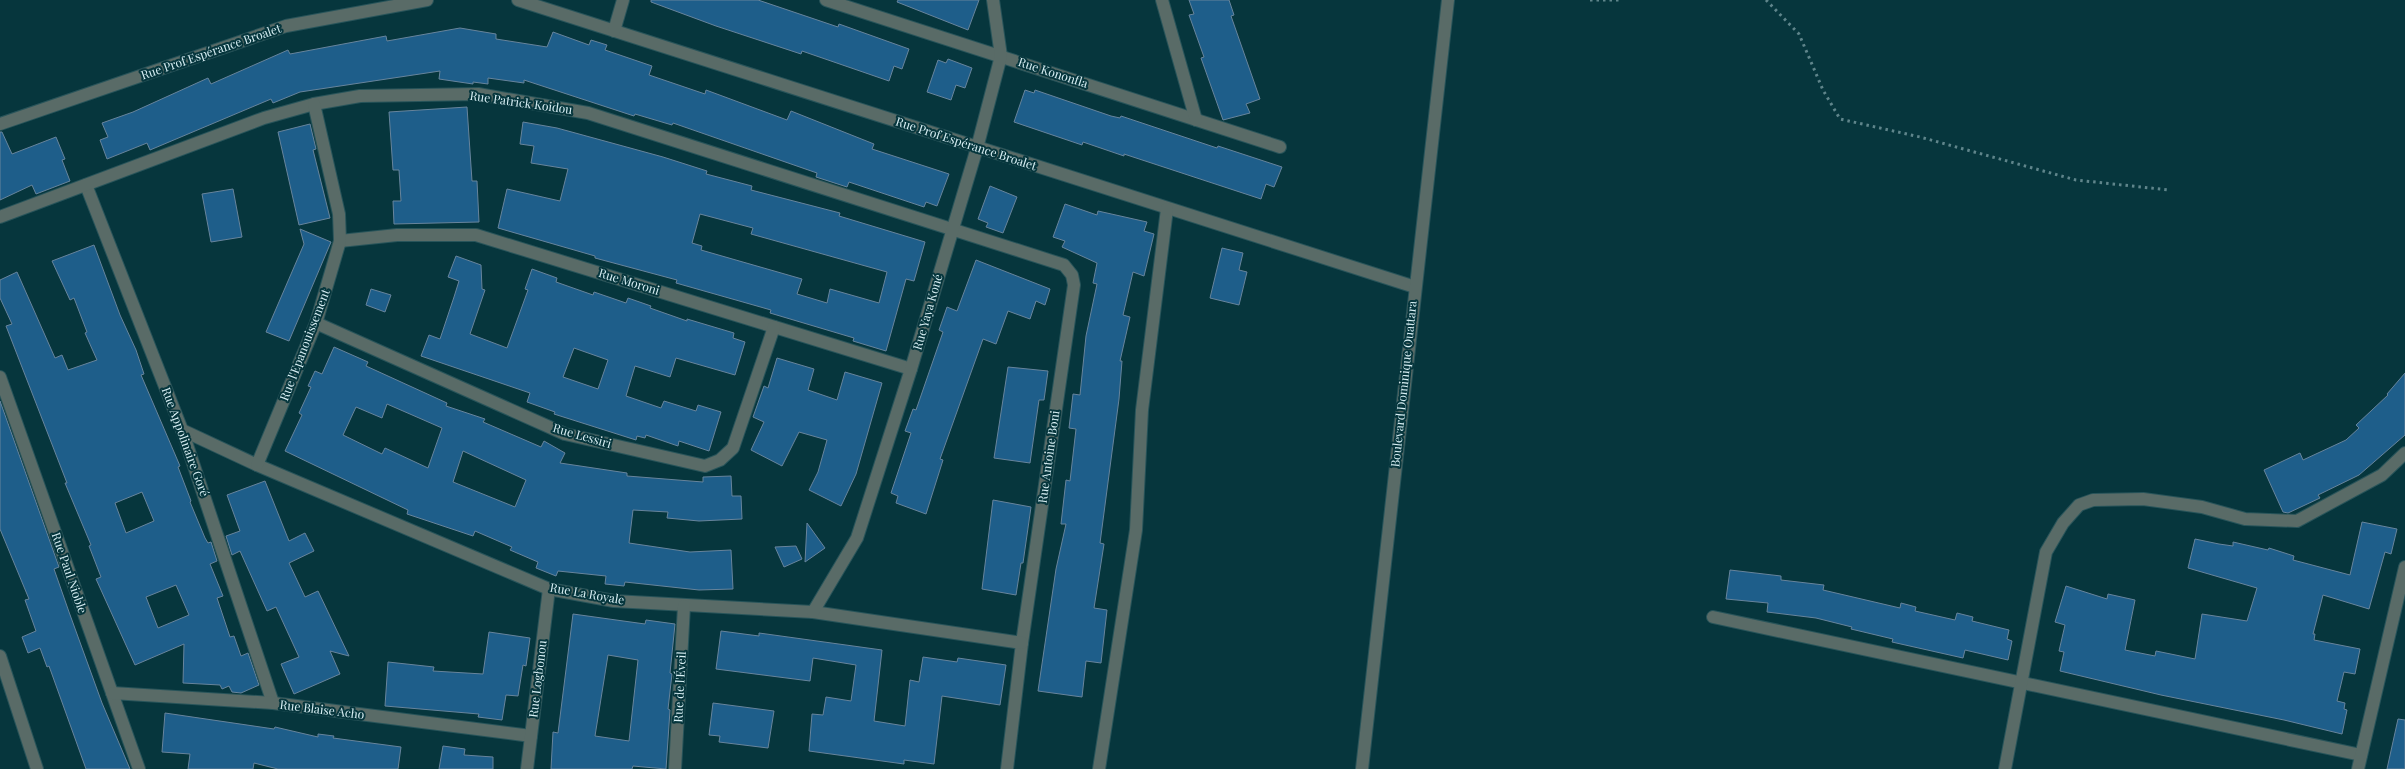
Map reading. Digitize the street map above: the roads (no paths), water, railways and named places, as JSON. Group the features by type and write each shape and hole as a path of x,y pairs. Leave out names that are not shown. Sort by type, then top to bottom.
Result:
{"street":[{"name":"Rue Prof Espérance Broalet","path":"0,124 286,26 427,0"},
{"name":"Rue Prof Espérance Broalet","path":"518,0 1415,287"},
{"path":"614,31 623,0"},
{"name":"Rue Kononfla","path":"826,0 1280,147"},
{"name":"Rue Yaya Koné","path":"814,612 857,538 911,369 977,148 1001,56 993,0"},
{"path":"1162,0 1196,120"},
{"name":"Boulevard Dominique Ouattara","path":"1362,769 1448,0"},
{"name":"Rue Patrick Koidou","path":"86,184 264,118 314,104 360,96 478,94 588,113 952,230"},
{"name":"Rue l'Epanouissement","path":"257,464 316,323 340,241 339,214 314,104"},
{"path":"0,217 86,184"},
{"name":"Rue Appolinaire Goré","path":"86,184 182,430 273,703"},
{"path":"1099,769 1136,530 1142,410 1167,208"},
{"name":"Rue Antoine Boni","path":"952,230 1064,265 1072,275 1074,285 1022,643 1008,769"},
{"name":"Rue Moroni","path":"340,241 397,235 476,235 911,369"},
{"name":"Rue Lessiri","path":"316,323 565,434 705,466 720,460 733,448 774,327"},
{"name":"Rue Paul Nioble","path":"0,376 139,769"},
{"name":"Rue La Royale","path":"182,430 549,589 614,600 684,606 814,612 1022,643"},
{"path":"2005,769 2046,552 2063,523 2080,505 2094,500 2143,499 2202,507 2245,519 2296,521 2382,475 2405,454"},
{"path":"2358,769 2405,567"},
{"name":"Rue Logbonou","path":"527,769 549,589"},
{"name":"Rue de l'Éveil","path":"675,769 684,606"},
{"path":"1713,616 2361,755"},
{"path":"0,656 37,769"},
{"name":"Rue Blaise Acho","path":"112,692 273,703 531,736"}]}
